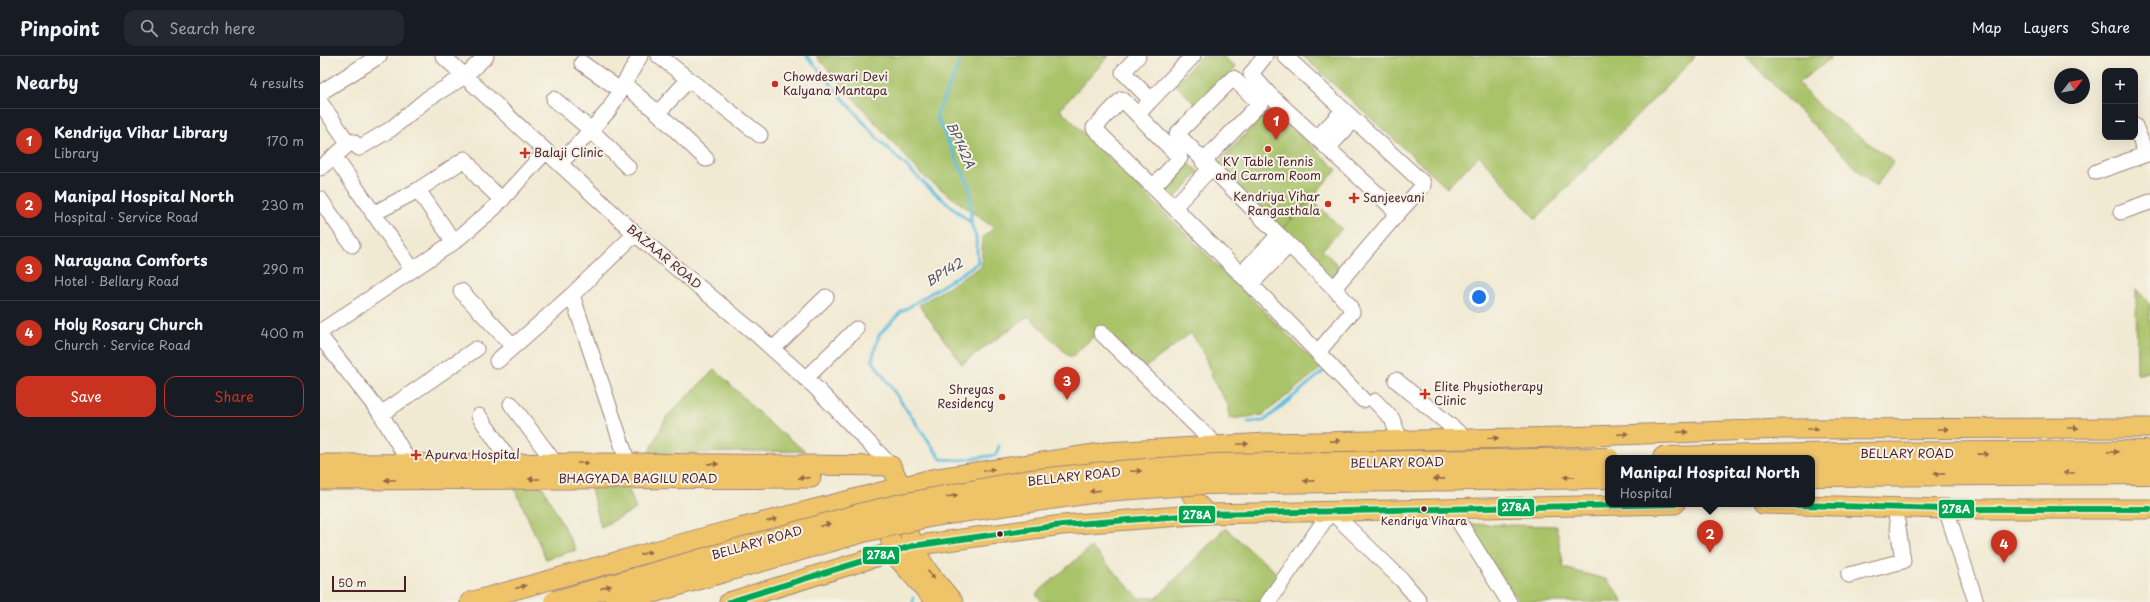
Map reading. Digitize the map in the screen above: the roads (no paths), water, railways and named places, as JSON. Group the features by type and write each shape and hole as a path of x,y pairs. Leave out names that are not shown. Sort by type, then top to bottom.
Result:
{"highway":[{"name":"BELLARY ROAD","path":"1803,455 2150,452"},
{"name":"BELLARY ROAD","path":"555,602 863,514 902,505 1030,481 1105,473 1215,465 1605,459"},
{"name":"BELLARY ROAD","path":"1815,475 2150,473"},
{"name":"BELLARY ROAD","path":"616,602 867,530 934,515 1105,490 1203,483 1605,477"}],"main road":[{"path":"470,602 887,474 944,477 1107,452 1211,445 1783,429 2150,428"},
{"path":"1208,514 1192,497 1188,480 1191,461 1197,452 1211,445"},
{"name":"BHAGYADA BAGILU ROAD","path":"320,480 512,464 555,463 856,465 887,474"},
{"name":"BHAGYADA BAGILU ROAD","path":"320,464 410,472 887,474"},
{"path":"887,474 912,546 929,573 953,602"},
{"path":"887,474 893,553 936,602"},
{"path":"1815,505 1946,509 2150,509"},
{"path":"729,602 912,546 1062,525 1208,514 1605,506"}],"street":[{"path":"320,93 379,56"},
{"name":"BAZAAR ROAD","path":"443,56 635,234 806,378 887,474"},
{"path":"320,168 349,144 353,142 359,148 391,129 427,99 465,76 486,56"},
{"path":"659,56 760,135"},
{"path":"1138,56 1123,72 1152,100"},
{"path":"1138,114 1193,56"},
{"path":"1265,56 1251,74 1265,99"},
{"path":"1285,56 1424,184 1334,288"},
{"path":"560,164 609,110 639,57"},
{"path":"582,63 622,87 658,113 706,159"},
{"path":"1320,350 1352,312 1349,305 1334,288 1177,136 1177,133 1233,78 1265,99 1317,138 1398,213"},
{"path":"658,113 688,79"},
{"path":"554,99 591,130 628,167"},
{"path":"1153,187 1180,158 1122,99 1094,128 1153,187 1174,207 1246,279 1320,350 1369,400 1392,419 1395,440"},
{"path":"1174,207 1207,165 1265,99"},
{"path":"320,102 349,144"},
{"path":"1317,138 1349,115"},
{"path":"1328,148 1349,115"},
{"path":"2096,172 2148,153 2138,132"},
{"path":"320,332 454,242 502,200 546,151"},
{"path":"334,156 412,269"},
{"path":"373,214 418,190 465,159 479,178 502,200"},
{"path":"418,190 454,242"},
{"path":"320,199 352,245"},
{"path":"2121,212 2150,202"},
{"path":"497,361 572,295 635,234"},
{"path":"1246,279 1284,240"},
{"path":"461,291 513,346"},
{"path":"572,295 628,463"},
{"path":"773,349 826,297"},
{"path":"806,378 856,329"},
{"path":"1101,333 1211,445"},
{"path":"320,336 380,414 410,472"},
{"path":"380,414 476,349"},
{"path":"1396,380 1466,439"},
{"path":"1369,400 1383,418 1395,440"},
{"path":"511,404 555,463"},
{"path":"479,416 512,464"},
{"path":"1849,575 1902,562 1895,507"},
{"path":"1946,509 1976,602"},
{"path":"1451,510 1509,602"},
{"path":"1268,602 1331,511 1402,580 1418,600"}],"waterway":[{"name":"BP142","path":"807,56 877,138 927,186 971,223 976,237 978,263 901,312 879,335 872,360 941,459 961,460 996,455 999,446"},
{"name":"BP142A","path":"962,56 936,116 970,188 971,223"},
{"path":"1248,422 1264,421 1325,370"}],"place":[{"name":"Chowdeswari Devi Kalyana Mantapa","path":"775,84"},
{"name":"Kendriya Vihar Library","path":"1276,140"},
{"name":"KV Table Tennis and Carrom Room","path":"1268,149"},
{"name":"Balaji Clinic","path":"525,153"},
{"name":"Sanjeevani","path":"1354,198"},
{"name":"Kendriya Vihar Rangasthala","path":"1328,204"},
{"name":"Elite Physiotherapy Clinic","path":"1425,394"},
{"name":"Shreyas Residency","path":"1002,397"},
{"name":"Narayana Comforts","path":"1067,400"},
{"name":"Apurva Hospital","path":"416,455"},
{"name":"Kendriya Vihara","path":"1424,509"},
{"name":"Manipal Hospital North","path":"1710,553"},
{"name":"Holy Rosary Church","path":"2004,563"}]}
